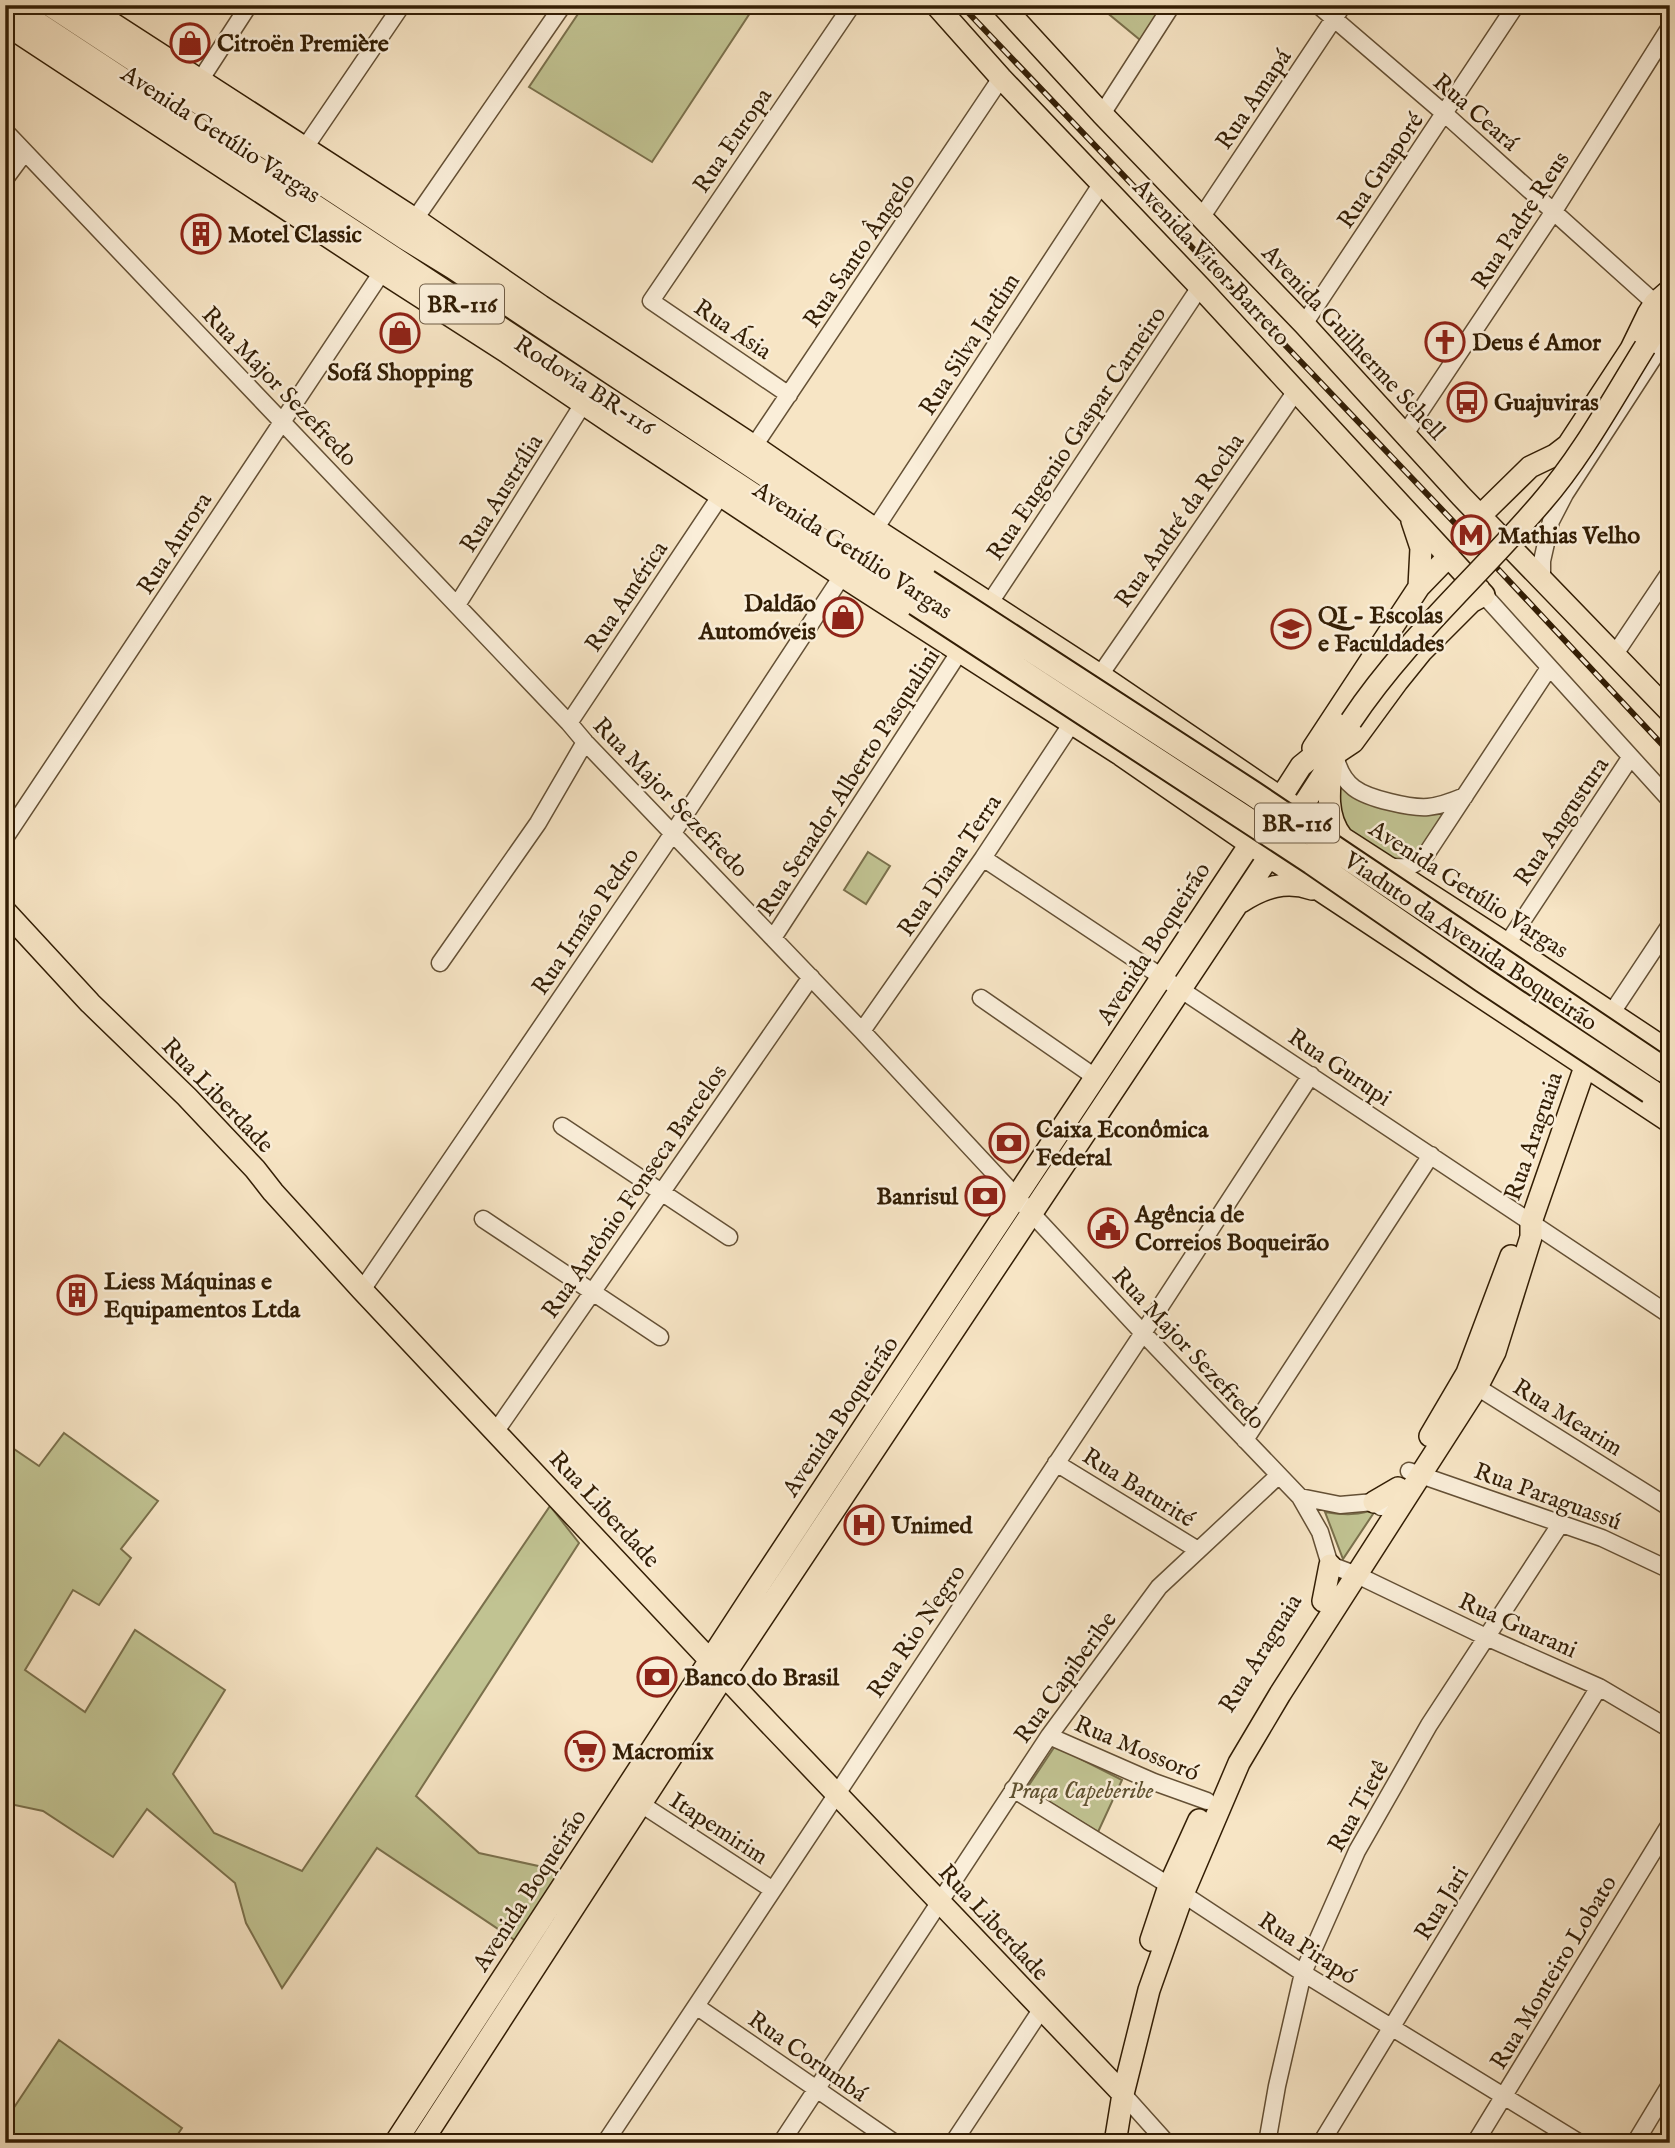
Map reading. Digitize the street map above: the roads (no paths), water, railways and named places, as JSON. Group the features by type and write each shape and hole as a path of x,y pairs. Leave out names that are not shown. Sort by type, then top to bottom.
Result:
{"highway":[{"name":"Rodovia BR-116","path":"8,5 441,289 921,593"},
{"name":"Rodovia BR-116","path":"52,5 454,267 921,593"},
{"name":"BR-116","path":"454,267 541,306"},
{"name":"BR-116","path":"441,289 508,353"},
{"name":"Viaduto da Avenida Boqueirão","path":"921,593 1252,793 1668,1065"},
{"name":"Viaduto da Avenida Boqueirão","path":"921,593 1472,972 1660,1097"}],"main road":[{"name":"Avenida Getúlio Vargas","path":"84,5 199,82 415,219 541,306 875,529 1100,675 1259,784 1507,944 1611,1014 1668,1065"},
{"name":"Avenida Vitor Barreto","path":"936,5 1001,78 1200,287 1449,556 1478,595"},
{"name":"Avenida Guilherme Schell","path":"1002,5 1102,114 1304,324 1480,516 1670,712"},
{"name":"Avenida Getúlio Vargas","path":"5,24 508,353 842,576 1072,723 1670,1122"},
{"name":"Avenida Boqueirão","path":"399,2136 1031,1213 1172,982 1235,867 1299,770 1347,726 1398,656 1558,483 1659,340 1665,301"},
{"path":"1480,516 1531,467 1568,445 1631,349 1645,319 1665,301"},
{"path":"1408,513 1421,548 1419,587"},
{"path":"1259,784 1276,787 1299,770 1419,587 1449,556"},
{"path":"1343,838 1334,825 1329,807 1329,784 1335,756 1353,742 1409,666 1478,595"},
{"name":"Avenida Boqueirão","path":"422,2143 641,1804 718,1667 1016,1197 1096,1077 1239,903 1335,756 1347,726"},
{"path":"1187,802 1207,803 1219,795 1223,781 1218,756"},
{"path":"1229,830 1236,845 1235,867"},
{"path":"1330,897 1325,867 1331,858 1339,852 1362,851"},
{"path":"1239,903 1264,889 1287,884 1303,886 1330,897"},
{"name":"Rua Liberdade","path":"5,911 90,1003 187,1097 362,1290 1117,2088"},
{"name":"Rua Araguaia","path":"1102,2143 1149,1990 1176,1890 1207,1801 1230,1752 1343,1570 1384,1509 1477,1387 1495,1352 1531,1237 1531,1222 1585,1067"},
{"name":"Rua Araguaia","path":"1409,1478 1467,1373 1521,1230 1531,1222"},
{"name":"Rua Araguaia","path":"1176,1890 1343,1570"},
{"name":"Rua Araguaia","path":"1115,2143 1117,2088"}],"street":[{"path":"199,82 249,5"},
{"path":"304,149 402,5"},
{"path":"415,219 563,5"},
{"name":"Rua Europa","path":"651,301 852,5"},
{"path":"1102,114 1172,5"},
{"name":"Rua Ceará","path":"1318,5 1554,211 1665,301"},
{"name":"Rua Amapá","path":"1201,218 1343,5"},
{"name":"Rua Guaporé","path":"1304,324 1517,5"},
{"name":"Rua Padre Reus","path":"1405,434 1554,211 1670,27"},
{"name":"Rua Santo Ângelo","path":"754,446 1001,78"},
{"name":"Rua Major Sezefredo","path":"5,131 811,977 1300,1497 1343,1570"},
{"path":"5,179 24,152"},
{"name":"Rua Silva Jardim","path":"875,529 1102,183"},
{"name":"Rua Aurora","path":"5,838 382,272"},
{"name":"Rua Eugenio Gaspar Carneiro","path":"989,604 1200,287"},
{"name":"Rua Ásia","path":"651,301 789,395"},
{"path":"1542,581 1544,547 1551,521 1565,494 1654,357 1659,340"},
{"name":"Rua André da Rocha","path":"1100,675 1296,391"},
{"name":"Rua Austrália","path":"457,605 583,404"},
{"name":"Rua América","path":"569,723 721,495"},
{"path":"1615,654 1670,572"},
{"name":"Rua Irmão Pedro","path":"362,1290 673,833 842,576"},
{"path":"1478,595 1670,800"},
{"name":"Rua Senador Alberto Pasqualini","path":"773,938 960,650"},
{"path":"1383,864 1400,868 1417,863 1424,856 1549,668"},
{"name":"Rua Diana Terra","path":"862,1031 984,858 1072,723"},
{"path":"440,963 538,823 585,742"},
{"path":"1335,756 1346,781 1371,798 1425,807 1465,796"},
{"name":"Rua Angustura","path":"1507,944 1630,758"},
{"name":"Rua Gurupi","path":"984,858 1670,1315"},
{"path":"1611,1014 1670,925"},
{"name":"Rua Antônio Fonseca Barcelos","path":"496,1431 811,977"},
{"path":"981,998 1096,1077"},
{"name":"Rua Rio Negro","path":"605,2143 1143,1333 1311,1075"},
{"path":"562,1126 730,1237"},
{"path":"1245,1440 1431,1155"},
{"path":"483,1219 660,1337"},
{"name":"Rua Mearim","path":"1477,1387 1670,1508"},
{"name":"Rua Baturité","path":"1056,1462 1198,1550"},
{"name":"Rua Capiberibe","path":"781,2143 1049,1736 1159,1587 1279,1475"},
{"name":"Rua Paraguassú","path":"1409,1478 1561,1523 1602,1538 1670,1570"},
{"path":"1300,1497 1340,1505 1384,1509"},
{"name":"Rua Tietê","path":"1268,2143 1277,2085 1303,1973 1357,1851 1429,1725 1561,1523"},
{"name":"Rua Guarani","path":"1343,1570 1599,1687 1670,1729"},
{"name":"Rua Jari","path":"1321,2143 1599,1687"},
{"name":"Rua Mossoró","path":"1049,1736 1154,1782 1207,1801"},
{"name":"Rua Pirapó","path":"1013,1789 1303,1973 1580,2143"},
{"name":"Itapemirim","path":"641,1804 773,1890"},
{"name":"Rua Monteiro Lobato","path":"1475,2143 1670,1824"},
{"name":"Rua Corumbá","path":"696,2006 895,2143"},
{"path":"953,2143 1041,2010"},
{"path":"1635,2143 1670,2085"},
{"name":"Rua Liberdade","path":"1117,2088 1167,2143"},
{"path":"399,2136 422,2143"}],"railway":[{"path":"961,5 1670,753"}],"place":[{"name":"Citroën Première","path":"190,43"},
{"name":"Motel Classic","path":"201,234"},
{"name":"Sofá Shopping","path":"400,333"},
{"name":"Deus é Amor","path":"1445,342"},
{"name":"Guajuviras","path":"1467,402"},
{"name":"Mathias Velho","path":"1471,535"},
{"name":"Daldão Automóveis","path":"843,617"},
{"name":"QI - Escolas e Faculdades","path":"1291,629"},
{"name":"Caixa Econômica Federal","path":"1009,1143"},
{"name":"Banrisul","path":"985,1196"},
{"name":"Agência de Correios Boqueirão","path":"1108,1228"},
{"name":"Liess Máquinas e Equipamentos Ltda","path":"77,1295"},
{"name":"Unimed","path":"864,1525"},
{"name":"Banco do Brasil","path":"657,1677"},
{"name":"Macromix","path":"585,1751"}],"park label":[{"name":"Praça Capeberibe","path":"1081,1790"}]}
